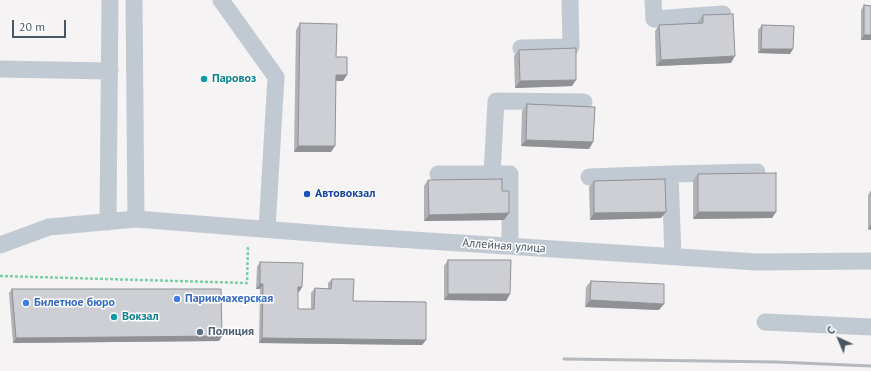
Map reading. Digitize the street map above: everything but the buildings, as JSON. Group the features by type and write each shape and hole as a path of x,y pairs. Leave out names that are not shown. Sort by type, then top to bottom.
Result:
{"street":[{"path":"108,222 110,0"},
{"path":"134,0 136,219"},
{"path":"221,0 276,77 268,229"},
{"path":"521,48 571,47 570,0"},
{"path":"653,0 654,19 723,14"},
{"path":"0,69 110,72"},
{"path":"492,174 496,100 584,102"},
{"path":"589,177 757,172"},
{"path":"438,174 510,174 510,246"},
{"path":"670,174 673,256"},
{"name":"Аллейная улица","path":"0,245 49,226 136,219 248,228 757,262 871,261"},
{"path":"764,322 871,328"}],"path":[{"path":"0,276 247,283 248,228"}],"railway":[{"path":"564,359 777,362 871,366"}],"place":[{"name":"Паровоз","path":"204,79"},
{"name":"Автовокзал","path":"307,194"},
{"name":"Парикмахерская","path":"177,299"},
{"name":"Билетное бюро","path":"26,303"},
{"name":"Вокзал","path":"114,317"},
{"name":"Полиция","path":"200,332"}]}
